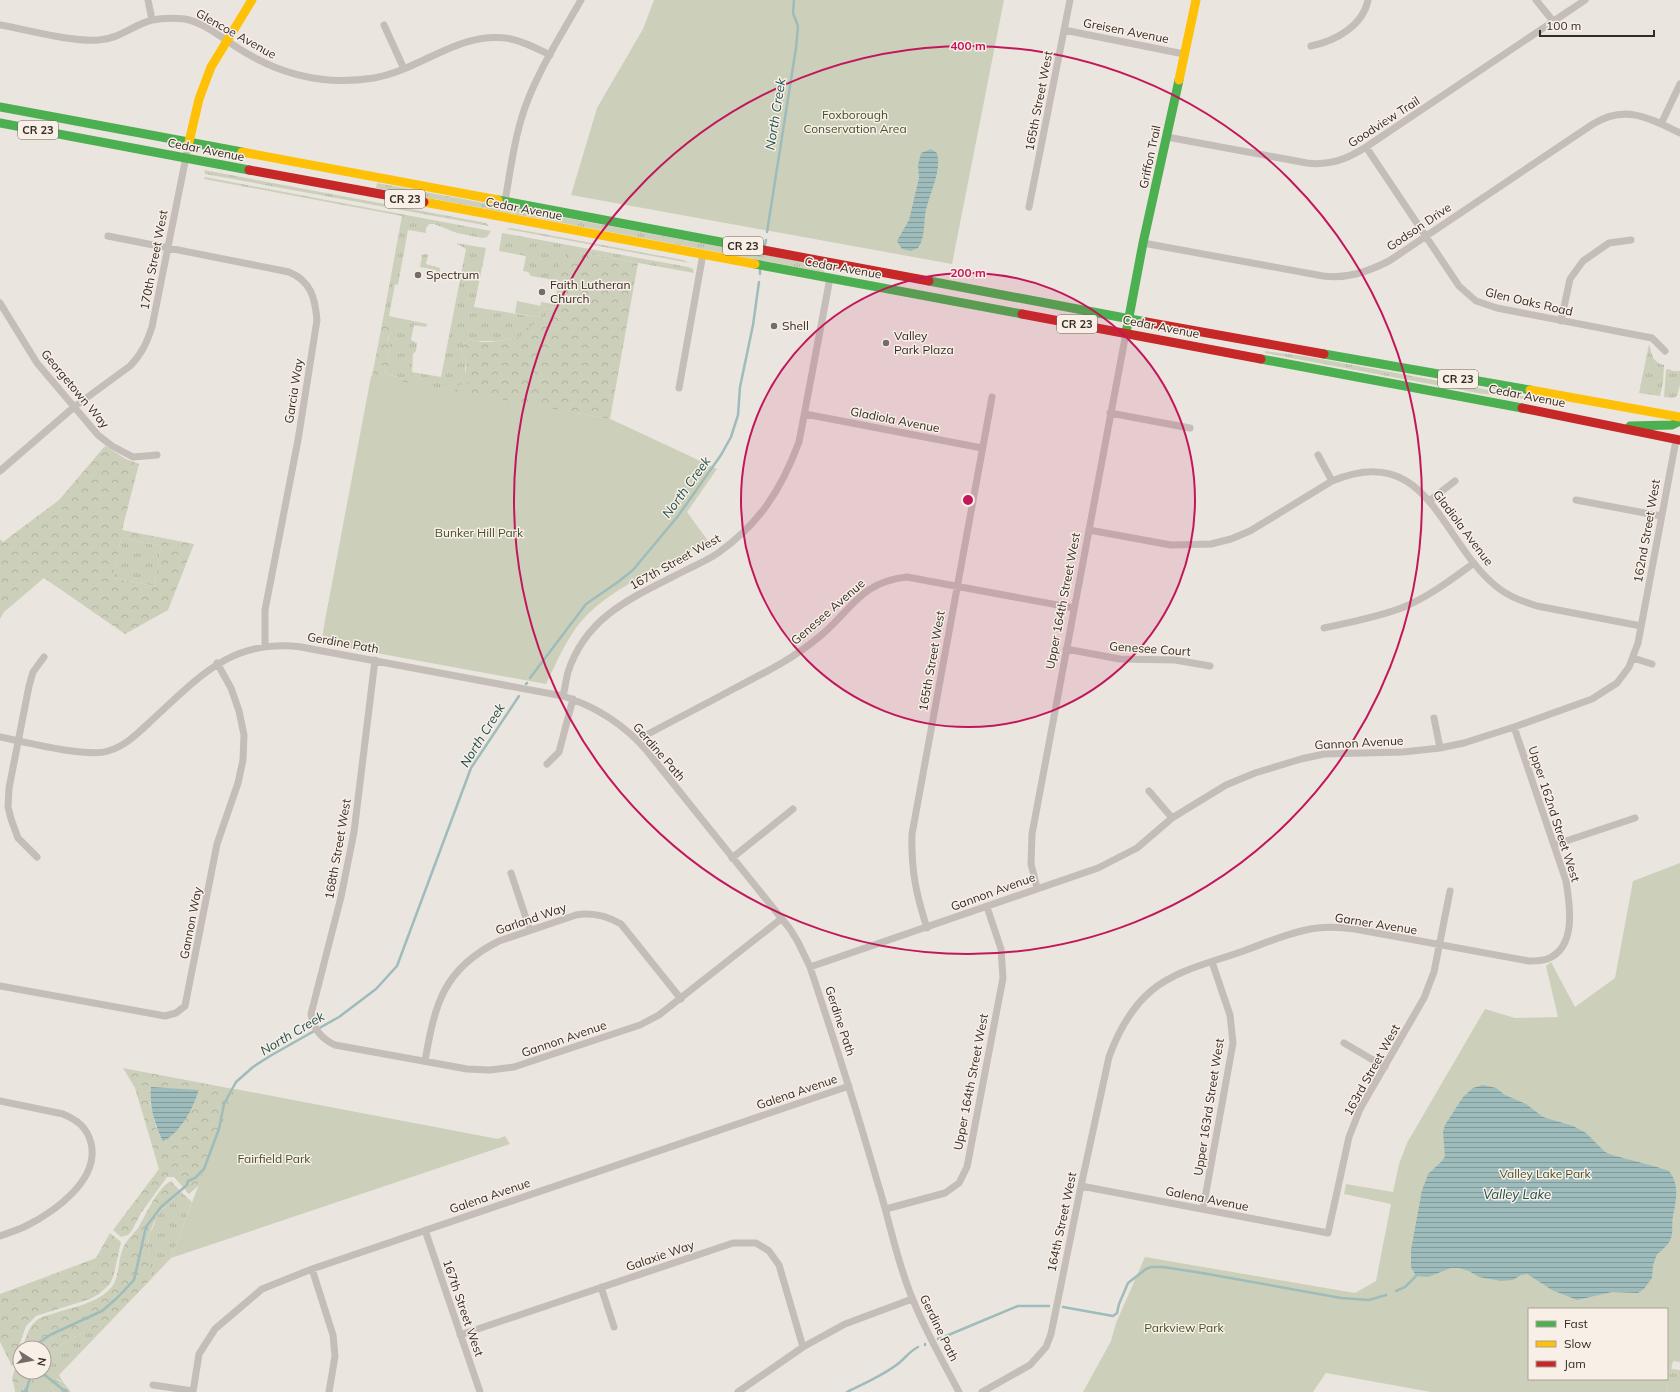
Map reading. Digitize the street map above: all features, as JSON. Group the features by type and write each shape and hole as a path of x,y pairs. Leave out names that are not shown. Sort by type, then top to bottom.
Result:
{"main road":[{"name":"170th Street West","path":"189,142 195,114 204,84 216,58 252,0"},
{"name":"Griffon Trail","path":"1129,319 1143,243 1196,0"},
{"name":"Cedar Avenue","path":"0,107 1129,319 1680,418"},
{"name":"Cedar Avenue","path":"0,123 1509,404 1615,427 1679,438"},
{"path":"830,278 849,272 880,272"},
{"name":"Upper 164th Street West","path":"1126,333 1129,319"},
{"path":"1615,427 1652,425 1668,426 1676,424 1680,418"}],"street":[{"path":"148,0 152,20"},
{"path":"505,201 521,119 532,90 581,0"},
{"name":"165th Street West","path":"1030,207 1070,0"},
{"path":"1311,46 1320,44 1353,26 1361,18 1368,0"},
{"path":"1536,0 1553,21"},
{"name":"Goodview Trail","path":"1166,137 1318,164 1337,162 1366,148 1585,0"},
{"name":"Glencoe Avenue","path":"0,25 77,39 99,40 118,36 152,20 187,20 210,30 254,58 276,69 317,79 338,81 385,76 404,69 453,46 481,38 510,38 521,41 550,55"},
{"path":"384,25 404,69"},
{"name":"Greisen Avenue","path":"1064,30 1184,54"},
{"path":"1662,124 1680,84"},
{"name":"Godson Drive","path":"1143,243 1323,276 1350,276 1373,269 1388,261 1599,120 1612,115 1634,114 1662,124 1680,133"},
{"name":"170th Street West","path":"0,471 74,407 130,366 144,347 152,327 189,142"},
{"name":"Glen Oaks Road","path":"1366,148 1459,286 1476,301 1496,308 1652,338 1665,350"},
{"name":"Garcia Way","path":"108,236 289,272 296,275 306,284 316,303 317,320 298,440 265,610 265,646"},
{"path":"1561,321 1570,279 1583,261 1609,243 1631,240"},
{"path":"679,388 704,254"},
{"name":"167th Street West","path":"563,696 568,673 575,654 586,637 600,620 623,603 717,554 758,518 775,496 789,468 799,442 830,278"},
{"name":"Georgetown Way","path":"0,303 37,363 98,435 120,451 133,457 157,455"},
{"name":"Upper 164th Street West","path":"1037,888 1031,864 1032,834 1126,333"},
{"name":"165th Street West","path":"927,928 914,881 911,858 912,834 992,397"},
{"path":"1110,413 1190,428"},
{"name":"Gladiola Avenue","path":"805,414 982,448"},
{"name":"162nd Street West","path":"1641,626 1661,516 1679,438"},
{"path":"1318,456 1332,481"},
{"name":"Gladiola Avenue","path":"1089,530 1171,545 1211,544 1231,539 1250,531 1332,481 1345,475 1358,473 1383,473 1403,479 1420,491 1429,501 1474,563 1500,590 1523,602 1641,626"},
{"path":"1429,501 1455,481"},
{"path":"1576,500 1661,516"},
{"path":"1324,628 1367,619 1405,606 1440,588 1474,563"},
{"name":"Genesee Avenue","path":"637,740 788,661 820,636 862,594 878,584 892,579 907,577 1074,608"},
{"name":"Gannon Avenue","path":"810,967 927,928 1117,860 1137,848 1172,818 1226,785 1255,772 1301,759 1330,754 1403,752 1440,748 1464,743 1514,727 1601,695 1617,683 1629,667 1633,658 1641,626"},
{"name":"Gerdine Path","path":"0,737 87,753 108,751 131,739 193,682 217,663 242,652 265,646 289,645 563,696 584,703 621,725 637,740 798,942 810,967 850,1086 886,1209 899,1261 912,1299 929,1336 959,1392"},
{"name":"Genesee Court","path":"1066,649 1120,659 1175,660 1210,666"},
{"path":"37,857 18,838 8,807 9,788 28,686 33,672 44,657"},
{"path":"1633,658 1652,664"},
{"name":"168th Street West","path":"322,1037 312,1021 311,1014 341,897 354,832 375,660"},
{"name":"Gannon Way","path":"0,986 165,1016 176,1013 185,1006 217,844 238,783 243,760 244,735 239,711 231,688 217,663"},
{"path":"547,764 559,752 573,699"},
{"path":"1434,718 1440,748"},
{"name":"Upper 162nd Street West","path":"1514,727 1566,881 1570,907 1569,924 1567,937 1556,953"},
{"path":"1149,791 1172,818"},
{"path":"732,858 793,809"},
{"path":"1554,845 1635,818"},
{"path":"511,873 530,930"},
{"name":"163rd Street West","path":"1328,1233 1349,1138 1360,1109 1424,998 1434,972 1450,890"},
{"name":"Upper 164th Street West","path":"886,1209 945,1193 959,1183 967,1167 1003,978 1001,949 987,907"},
{"name":"Garland Way","path":"425,1061 434,1014 444,991 452,978 463,965 488,947 530,930 576,915 588,913 610,918 622,924 680,999"},
{"name":"Gannon Avenue","path":"322,1037 335,1044 425,1061 480,1070 504,1070 640,1025 659,1015 781,919"},
{"name":"Garner Avenue","path":"1122,1026 1137,1004 1173,975 1293,933 1322,928 1347,928 1529,961 1547,959 1556,953"},
{"name":"Upper 163rd Street West","path":"1203,1209 1233,1043 1230,1015 1212,962"},
{"name":"164th Street West","path":"982,1392 1030,1365 1046,1347 1051,1334 1109,1058 1122,1026"},
{"path":"1344,1043 1385,1068"},
{"name":"Galena Avenue","path":"193,1392 199,1354 215,1329 262,1289 312,1269 850,1086"},
{"path":"0,1102 72,1117 80,1122 86,1130 92,1149 92,1159 88,1170 82,1182 69,1197 39,1219 0,1236"},
{"name":"Galena Avenue","path":"1081,1186 1328,1233"},
{"name":"167th Street West","path":"425,1230 480,1392"},
{"name":"Galaxie Way","path":"460,1335 733,1242 756,1243 769,1251 779,1264 803,1347"},
{"path":"312,1269 333,1335 335,1356 329,1392"},
{"path":"601,1287 614,1327"},
{"path":"738,1392 803,1347 846,1324 912,1299"},
{"path":"154,1386 193,1392"}],"green space":[{"name":"Foxborough Conservation Area","path":"654,0 1004,0 952,264 571,195 597,108 643,29"},
{"path":"204,170 486,223 489,226 205,174"},
{"path":"205,177 491,231 487,237 482,238 457,233 434,224 429,224 426,228 426,233 408,230 398,285 395,284 389,316 428,324 425,327 414,325 411,340 417,343 416,351 413,354 412,372 441,377 466,249 456,243 486,248 474,307 536,317 539,315 541,302 554,304 559,281 531,276 528,272 523,271 526,256 499,251 502,233 688,267 693,269 694,273 578,252 570,252 555,273 561,278 564,285 557,305 548,310 544,319 522,337 497,341 476,341 470,339 462,345 461,355 467,360 465,370 468,383 454,391 417,384 414,375 403,378 385,374 386,368 389,368 392,363 389,361 388,354 390,350 388,339 392,332 386,318 383,319 402,216 204,179"},
{"path":"377,183 825,266 824,272 376,188"},
{"path":"511,228 683,260 690,263 506,229"},
{"path":"570,252 578,252 638,263 610,419 711,466 599,417 565,411 531,467 324,626 383,319 386,318 393,325 392,332 388,338 390,351 388,354 389,361 395,364 395,368 393,370 386,368 385,374 403,378 406,374 410,373 414,375 418,384 454,391 459,385 468,383 465,377 467,360 461,355 462,345 470,339 489,342 521,337 522,331 544,319 548,310 557,305 564,285 561,278 555,273 556,266"},
{"path":"422,255 428,255 426,264 440,268 439,280 435,279 436,270 420,267"},
{"path":"517,301 541,306 539,315 536,317 515,313"},
{"path":"1649,344 1655,360 1664,365 1663,383 1660,396 1639,393"},
{"path":"1265,351 1304,356 1531,398 1531,400 1478,393 1265,353"},
{"path":"1666,370 1680,371 1680,385 1677,396 1673,398 1664,397"},
{"name":"Bunker Hill Park","path":"371,376 610,419 717,469 687,512 709,542 644,575 598,605 586,616 574,631 563,648 546,684 321,643"},
{"path":"105,446 126,459 139,464 122,530 194,544 168,610 125,634 44,578 4,612 0,619 0,539 3,542 59,500","holes":["121,538 161,546 154,586 113,578"]},
{"path":"121,538 161,546 154,586 113,578"},
{"name":"Valley Lake Park","path":"1680,863 1680,1362 1673,1361 1666,1392 1431,1392 1326,1373 1313,1392 1083,1392 1111,1341 1116,1323 1145,1257 1355,1293 1376,1281 1391,1204 1344,1194 1346,1184 1393,1192 1399,1164 1407,1143 1485,1009 1515,1018 1558,1017 1546,966 1551,962 1575,1007 1615,978 1633,881"},
{"path":"123,1068 244,1091 198,1186 189,1194 174,1177 167,1177 141,1213 131,1232 128,1235 121,1237 113,1230 159,1169 135,1088","holes":["178,1090 199,1091 193,1106 181,1126 163,1142 156,1127 150,1102"]},
{"name":"Fairfield Park","path":"235,1089 498,1139 505,1136 510,1144 171,1258"},
{"path":"171,1181 181,1192 169,1205 162,1209 156,1217 149,1235 148,1247 150,1254 150,1269 156,1274 107,1325 83,1333 65,1342 52,1352 52,1340 25,1340 31,1326 38,1319 97,1299 113,1286 117,1277 123,1247 138,1228 152,1202 166,1184"},
{"path":"181,1192 192,1202 171,1258 156,1274 150,1269 150,1254 148,1247 149,1235 156,1217 162,1209 169,1205"},
{"path":"110,1233 121,1242 114,1274 110,1284 99,1294 90,1299 36,1316 26,1326 21,1340 12,1340 12,1366 0,1342 0,1294 96,1258"},
{"path":"107,1325 59,1375 63,1382 57,1379 49,1385 55,1392 29,1392 34,1389 32,1380 52,1380 52,1352 65,1342 93,1328"},
{"path":"1671,1369 1680,1370 1680,1392 1666,1392"},
{"path":"52,1379 63,1382 71,1392 55,1392 49,1385 49,1380"},
{"path":"12,1380 33,1380 36,1383 34,1389 29,1392 25,1392 23,1388 23,1392 15,1392"}],"water":[{"path":"931,149 937,153 938,167 926,210 921,243 918,248 911,251 902,249 897,241 909,220 919,178 918,165 921,153"},
{"name":"Valley Lake","path":"1483,1085 1496,1088 1505,1095 1526,1104 1543,1117 1573,1126 1586,1133 1605,1152 1669,1171 1675,1182 1676,1188 1672,1220 1672,1236 1669,1243 1657,1254 1653,1265 1652,1278 1644,1289 1638,1293 1612,1292 1577,1300 1552,1290 1527,1274 1521,1275 1513,1280 1501,1281 1479,1277 1469,1271 1459,1268 1451,1268 1428,1277 1416,1276 1411,1267 1411,1250 1422,1190 1428,1174 1442,1161 1445,1156 1443,1132 1445,1125 1463,1097 1473,1088"},
{"path":"151,1087 199,1090 186,1119 176,1132 163,1142 153,1116"}],"waterway":[{"name":"North Creek","path":"767,232 796,48 798,26 793,13 794,0"},
{"name":"North Creek","path":"765,245 766,240"},
{"name":"North Creek","path":"530,678 586,604 633,570 678,516 721,455 731,437 738,415 740,387 753,325 759,282"},
{"name":"North Creek","path":"43,1340 50,1335 102,1311 134,1280 146,1227 161,1207 187,1185 188,1181 195,1178 204,1169 219,1129 224,1104 236,1082 253,1067 270,1056 339,1017 376,989 397,966 471,768 519,696"},
{"path":"1063,1307 1113,1316 1117,1313 1119,1304 1128,1283 1146,1269 1151,1267 1163,1267 1202,1273 1341,1298 1369,1300 1386,1295"},
{"path":"1396,1291 1405,1287 1416,1276"},
{"path":"946,1336 1018,1306 1049,1306"},
{"path":"847,1392 887,1371 918,1347"},
{"name":"North Creek","path":"22,1392 26,1391 29,1380"},
{"path":"51,1380 66,1392"}],"traffic: fast":[{"path":"1126,333 1143,243 1179,80"},
{"path":"0,107 242,152"},
{"path":"0,123 249,170"},
{"path":"498,200 763,250"},
{"path":"755,264 1022,314"},
{"path":"929,281 1146,322"},
{"path":"1324,354 1530,390"},
{"path":"1261,359 1522,408"},
{"path":"1630,426 1672,425 1678,422 1680,418"}],"traffic: slow":[{"path":"189,142 199,99 211,67 252,0"},
{"path":"1179,80 1196,0"},
{"path":"242,152 498,200"},
{"path":"424,202 755,264"},
{"path":"1530,390 1680,417"}],"traffic: jam":[{"path":"249,170 424,202"},
{"path":"763,250 929,281"},
{"path":"1022,314 1261,359"},
{"path":"1146,322 1324,354"},
{"path":"1522,408 1680,440"}],"place":[{"name":"Spectrum","path":"418,275"},
{"name":"Faith Lutheran Church","path":"542,292"},
{"name":"Shell","path":"774,326"},
{"name":"Valley Park Plaza","path":"886,343"}],"park label":[{"name":"Parkview Park","path":"1184,1328"}]}
